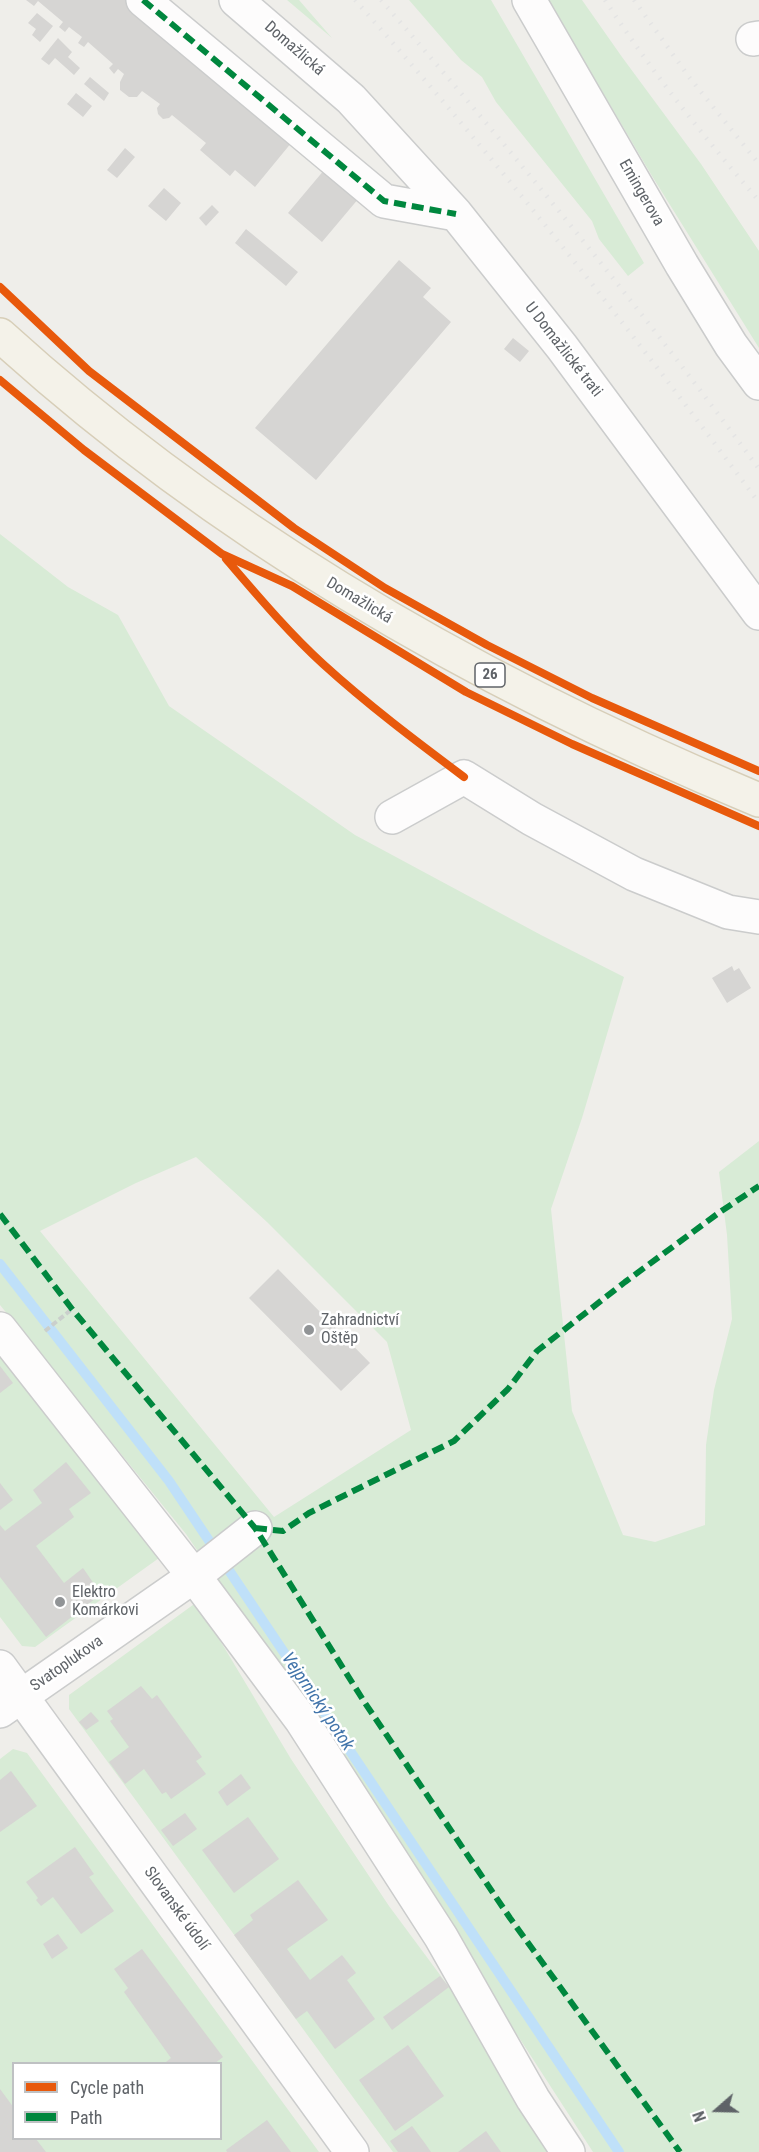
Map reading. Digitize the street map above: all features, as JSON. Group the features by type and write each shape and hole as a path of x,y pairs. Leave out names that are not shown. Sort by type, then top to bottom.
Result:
{"main road":[{"name":"Domažlická","path":"0,335 43,373 169,474 246,529 323,579 423,639 504,683 651,754 754,798"}],"street":[{"path":"143,0 384,201 456,214"},
{"name":"Domažlická","path":"236,0 351,99"},
{"name":"Emingerova","path":"528,0 682,265 731,345 759,383"},
{"name":"U Domažlické trati","path":"351,99 456,214 562,347 759,613"},
{"path":"392,817 464,777 532,819 634,874 728,912 759,917"},
{"path":"0,1329 199,1572 302,1721 441,1937 533,2099 568,2152"},
{"name":"Svatoplukova","path":"11,1703 199,1572 246,1535"},
{"name":"Slovanské údolí","path":"0,1667 11,1703 352,2152"}],"path":[{"path":"40,1335 72,1309"}],"green space":[{"path":"287,0 299,0 332,38"},
{"path":"409,0 491,0 644,263 628,276 599,239 592,221 496,102 482,77 461,60"},
{"path":"548,0 582,0 701,164 759,251 759,348 652,176"},
{"path":"0,534 68,587 118,615 169,706 355,835 624,977 582,1118 551,1209 572,1411 623,1535 655,1542 705,1525 706,1445 714,1390 732,1319 727,1235 719,1172 759,1141 759,2152 593,2152 313,1719 186,1534 0,1305","holes":["196,1157 267,1222 387,1342 411,1430 274,1517 40,1231 136,1183"]},
{"path":"0,1350 166,1553 35,1647 22,1646 0,1617"},
{"path":"197,1602 291,1759 389,1906 449,1987 524,2098 556,2152 393,2152 69,1709 69,1695"},
{"path":"13,1749 27,1753 319,2152 0,2152 0,1759"}],"building":[{"path":"26,0 125,0 292,142 255,187 235,170 230,176 200,150 206,143 172,115 163,119 158,114 157,108 160,104 142,91 137,97 129,97 120,90 120,82 124,74 118,69 114,74 109,68 113,64 88,42 84,47 78,43 82,37 69,27 65,32 59,27 63,22 38,1 34,6"},
{"path":"37,13 53,26 40,42 32,35 36,29 28,23"},
{"path":"58,38 72,52 68,57 80,68 74,75 55,58 49,65 41,59"},
{"path":"90,77 109,93 104,101 84,84"},
{"path":"76,93 92,106 83,117 67,104"},
{"path":"125,148 135,157 117,178 107,170"},
{"path":"325,169 359,198 322,242 288,213"},
{"path":"164,188 181,203 166,221 148,206"},
{"path":"212,205 219,212 206,226 199,218"},
{"path":"246,229 298,272 286,286 235,243"},
{"path":"399,260 431,288 423,297 451,322 316,480 255,428"},
{"path":"513,338 529,351 520,362 504,349"},
{"path":"732,966 734,971 739,968 751,988 727,1003 712,978"},
{"name":"Zahradnictví Oštěp","path":"278,1269 370,1363 341,1391 249,1298"},
{"path":"0,1366 13,1383 0,1393"},
{"path":"66,1462 91,1493 69,1509 74,1517 36,1546 64,1583 83,1568 101,1594 46,1637 0,1577 0,1525 5,1531 42,1503 33,1490"},
{"path":"0,1483 13,1500 0,1510"},
{"path":"141,1686 152,1699 157,1695 202,1757 196,1761 206,1774 171,1799 166,1792 162,1794 144,1769 125,1784 109,1762 129,1747 110,1721 113,1719 107,1711"},
{"path":"91,1712 99,1721 86,1730 79,1722"},
{"path":"11,1771 37,1806 0,1832 0,1780"},
{"path":"241,1774 251,1788 227,1806 218,1792"},
{"path":"185,1813 197,1829 173,1846 161,1830"},
{"path":"248,1817 279,1859 234,1893 202,1850"},
{"path":"75,1847 94,1874 89,1877 114,1911 81,1934 53,1897 41,1906 26,1882"},
{"path":"298,1880 328,1920 287,1949 310,1980 342,1955 356,1973 347,1980 375,2019 335,2049 307,2011 296,2019 234,1935 253,1920 250,1915"},
{"path":"58,1934 68,1948 52,1959 43,1944"},
{"path":"142,1949 223,2057 217,2062 166,2062 171,2058 124,1992 128,1988 114,1969"},
{"path":"440,1976 449,1987 392,2030 383,2017"},
{"path":"408,2045 444,2096 395,2131 359,2080"},
{"path":"0,2089 12,2105 12,2140 37,2140 46,2152 0,2152"},
{"path":"267,2120 291,2152 227,2152 226,2150"},
{"path":"412,2126 431,2152 398,2152 390,2141"},
{"path":"486,2131 501,2152 458,2152"}],"waterway":[{"name":"Vejprnický potok","path":"0,1264 169,1481 619,2152"}],"railway":[{"path":"355,0 563,247 759,503"},
{"path":"381,0 575,231 759,469"},
{"path":"605,0 679,103 759,201"},
{"path":"634,0 689,77 759,164"}],"marked path":[{"path":"143,0 384,201 456,214"},
{"path":"255,1528 283,1531 309,1513 454,1441 508,1389 537,1351 625,1282 759,1186"},
{"path":"0,1214 72,1309 255,1528 365,1703 510,1918 680,2152"}],"cycle path":[{"path":"0,287 89,371 294,528 385,588 487,645 592,698 759,771"},
{"path":"0,380 84,450 222,554 292,586 466,692 572,744 759,826"},
{"path":"226,559 285,626 323,664 375,708 464,777"}],"place":[{"name":"Zahradnictví Oštěp","path":"309,1330"},
{"name":"Elektro Komárkovi","path":"60,1602"}]}
